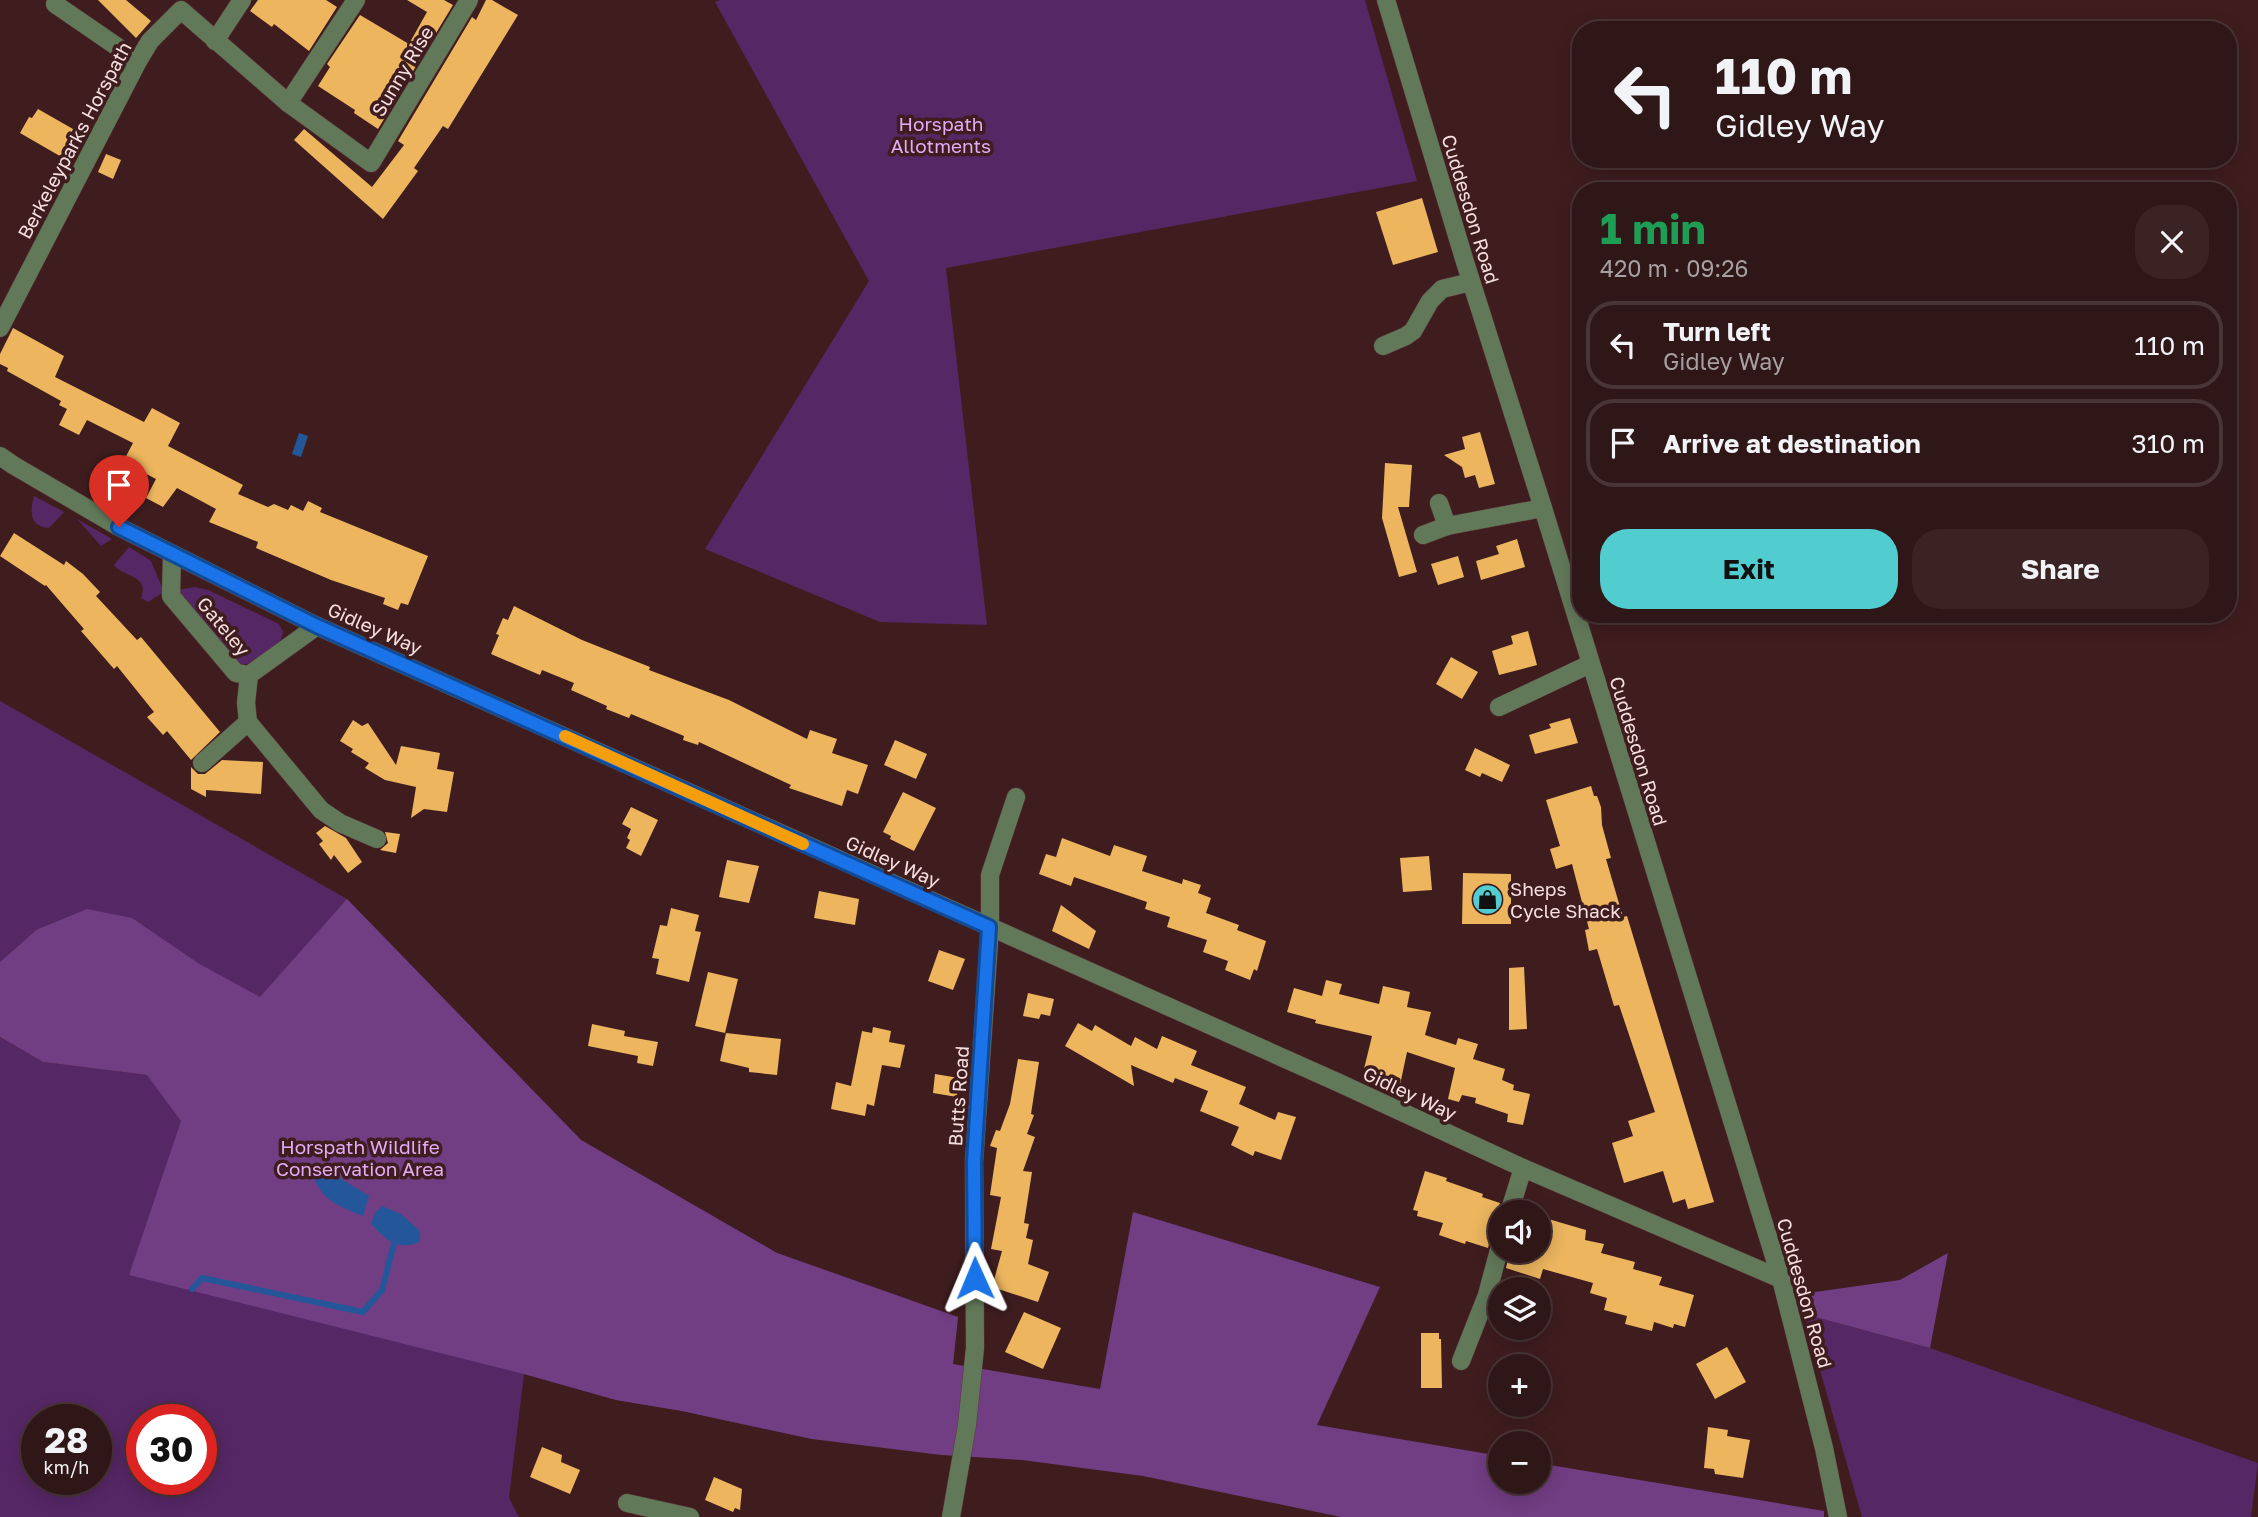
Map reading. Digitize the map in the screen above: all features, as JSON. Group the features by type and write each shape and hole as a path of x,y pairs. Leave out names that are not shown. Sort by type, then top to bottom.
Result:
{"street":[{"path":"215,41 242,0"},
{"path":"288,103 356,0"},
{"name":"Sunny Rise","path":"371,163 469,0"},
{"name":"Cuddesdon Road","path":"1386,0 1572,604"},
{"path":"55,4 138,61"},
{"name":"Berkeleyparks Horspath","path":"0,328 138,61 150,41 181,10 288,103 371,163"},
{"path":"1382,346 1406,337 1413,331 1430,301 1442,289 1471,282"},
{"name":"Gidley Way","path":"0,456 119,527 317,626 1337,1082 1523,1168 1781,1279"},
{"path":"1438,503 1447,526"},
{"path":"1423,535 1447,526 1543,508"},
{"name":"Gateley","path":"173,554 171,596 236,673 249,675 317,626"},
{"name":"Cuddesdon Road","path":"1578,623 1781,1279 1825,1448 1838,1517"},
{"path":"1499,707 1590,664"},
{"path":"249,675 246,703 248,722 321,810 340,823 377,839"},
{"path":"202,764 248,722"},
{"name":"Butts Road","path":"951,1517 967,1425 975,1348 974,1162 990,875 1016,797"},
{"path":"1513,1200 1523,1168"},
{"path":"1461,1361 1487,1294 1495,1263"},
{"path":"626,1503 690,1517"}],"green space":[{"name":"Horspath Allotments","path":"1365,0 1417,181 946,268 987,625 880,622 705,549 869,281 715,2"},
{"path":"34,496 64,512 49,528 42,527 32,517"},
{"path":"77,519 112,539 101,546"},
{"path":"129,547 151,561 164,592 148,602 141,598 143,590 139,581 114,565"},
{"path":"195,587 208,590 279,624 283,632 281,640 254,663 236,665 177,590"},
{"path":"0,701 347,899 581,1140 777,1253 958,1317 953,1364 812,1439 616,1400 524,1374 509,1498 519,1517 0,1517 0,1037 43,1062 147,1075 260,998 198,963 36,930 0,962"},
{"name":"Horspath Wildlife Conservation Area","path":"347,899 581,1140 777,1253 958,1317 953,1364 1100,1389 1133,1212 1380,1287 1317,1425 1488,1454 1488,1494 1551,1494 1551,1465 1824,1511 1824,1517 1341,1517 1143,1476 1022,1460 941,1455 812,1439 616,1400 524,1374 129,1275 181,1121 147,1075 43,1062 0,1037 0,962 36,930 87,909 132,918 198,963 260,997"},
{"path":"1948,1253 1930,1348 1804,1314 1801,1294 1900,1280"},
{"path":"1804,1314 1930,1348 2258,1463 2251,1517 1862,1517"}],"water":[{"path":"299,433 308,436 301,457 292,454"},
{"path":"327,1170 369,1196 363,1216 331,1201 320,1190 311,1173"},
{"path":"382,1206 401,1214 420,1231 420,1242 398,1244 382,1235 371,1224 375,1213"}],"building":[{"path":"98,0 126,0 151,21 136,38"},
{"path":"258,0 326,0 337,7 309,51 274,24 272,27 250,11"},
{"path":"407,0 444,0 453,5 378,129 318,86 330,67 327,64 360,15 409,44 427,12"},
{"path":"486,0 492,0 518,15 448,129 443,126 414,168 418,171 383,219 294,140 304,129 372,187 404,145 398,141 472,17 476,20"},
{"path":"38,109 80,133 65,159 20,133 29,117 32,118"},
{"path":"106,154 121,160 113,179 98,172"},
{"path":"1422,198 1438,252 1393,265 1376,212"},
{"path":"13,328 64,356 55,377 144,422 152,408 180,423 168,446 243,485 238,494 268,507 274,504 288,510 291,505 303,511 308,501 322,508 320,512 428,556 408,605 401,603 398,610 383,604 385,598 331,580 256,548 258,542 209,522 216,509 177,488 163,507 146,498 156,479 123,462 133,443 87,420 79,435 59,425 67,409 59,405 61,401 7,371 8,368 0,364 0,354"},
{"path":"1480,432 1495,484 1479,488 1475,475 1465,478 1462,467 1444,455 1465,449 1462,437"},
{"path":"1385,463 1412,465 1409,507 1398,507 1417,572 1399,577 1382,518"},
{"path":"14,533 64,565 66,561 83,574 100,592 96,596 137,640 141,637 220,732 191,760 167,731 163,735 147,717 154,712 117,666 114,669 81,631 84,629 46,585 0,556"},
{"path":"1517,539 1525,567 1481,580 1476,561 1499,554 1496,546"},
{"path":"1458,556 1464,577 1438,585 1431,564"},
{"path":"514,606 582,640 650,667 649,670 729,700 807,739 810,730 837,739 832,753 868,765 858,794 847,790 842,806 789,788 791,785 699,742 698,745 683,740 684,736 631,714 629,718 606,709 607,706 571,690 574,683 542,670 540,675 491,654 503,618 508,620"},
{"path":"1528,631 1537,665 1499,675 1492,651 1513,644 1511,636"},
{"path":"1451,657 1478,672 1462,699 1436,684"},
{"path":"1570,718 1578,743 1535,754 1529,735 1551,728 1549,724"},
{"path":"353,720 362,726 368,723 396,765 401,746 440,753 437,769 454,772 447,812 424,809 411,818 416,787 385,780 365,768 369,763 351,752 353,749 340,741"},
{"path":"895,740 927,754 916,779 884,765"},
{"path":"1475,748 1510,765 1502,782 1482,773 1480,777 1465,770"},
{"path":"222,760 263,762 261,794 206,790 206,797 191,789 191,767 198,774 205,774"},
{"path":"1591,786 1601,807 1602,825 1611,858 1606,859 1623,917 1627,916 1714,1202 1688,1209 1685,1199 1673,1203 1663,1171 1624,1183 1612,1143 1633,1136 1628,1121 1655,1112 1619,1005 1614,1006 1597,949 1589,951 1585,930 1589,929 1572,864 1556,869 1550,849 1560,846 1546,800"},
{"path":"903,792 936,808 914,851 890,839 891,836 883,832"},
{"path":"631,807 658,820 641,856 626,848 631,829 622,824"},
{"path":"325,826 346,838 362,862 348,873 334,855 331,860 319,844 323,841 316,833"},
{"path":"385,832 400,834 396,853 380,850 388,843"},
{"path":"1062,838 1110,856 1114,845 1147,856 1142,871 1182,884 1183,879 1201,885 1198,893 1211,898 1206,913 1239,925 1237,930 1266,941 1257,971 1254,969 1250,980 1225,970 1228,961 1203,952 1207,940 1167,927 1170,917 1145,909 1147,902 1074,877 1071,886 1039,874 1046,854 1056,857"},
{"path":"1429,856 1432,890 1403,892 1400,858"},
{"path":"727,860 759,866 749,903 719,897"},
{"name":"Sheps Cycle Shack","path":"1463,873 1511,874 1511,924 1462,924"},
{"path":"819,891 859,899 855,925 814,918"},
{"path":"1061,905 1096,931 1089,949 1052,931"},
{"path":"671,908 699,915 695,931 701,932 689,982 656,974 659,959 652,958 660,925 667,926"},
{"path":"939,950 965,959 953,990 928,981"},
{"path":"1524,967 1527,1029 1509,1030 1509,968"},
{"path":"708,972 738,979 725,1033 695,1026"},
{"path":"1326,980 1342,984 1339,994 1379,1004 1383,986 1410,992 1407,1007 1431,1012 1425,1035 1456,1045 1458,1038 1478,1044 1473,1059 1505,1069 1502,1080 1514,1085 1513,1090 1530,1094 1523,1125 1507,1122 1508,1114 1475,1103 1476,1098 1462,1095 1459,1102 1448,1099 1455,1068 1407,1052 1400,1085 1371,1078 1371,1075 1363,1073 1372,1036 1315,1023 1316,1020 1287,1012 1294,988 1322,996"},
{"path":"1028,993 1054,999 1050,1016 1041,1014 1039,1019 1023,1016"},
{"path":"1078,1023 1092,1031 1095,1025 1131,1046 1135,1037 1157,1049 1162,1036 1197,1051 1191,1065 1246,1087 1239,1104 1275,1120 1278,1112 1296,1117 1281,1160 1255,1151 1253,1156 1231,1145 1239,1127 1200,1111 1208,1091 1175,1078 1173,1083 1131,1065 1134,1086 1065,1046"},
{"path":"592,1024 625,1031 624,1036 658,1042 653,1066 637,1063 638,1056 588,1046"},
{"path":"873,1027 891,1031 889,1042 905,1045 900,1068 882,1065 874,1106 867,1104 865,1116 831,1109 836,1082 851,1086 862,1031 872,1033"},
{"path":"726,1033 781,1039 777,1075 749,1072 749,1068 720,1061"},
{"path":"1018,1059 1039,1062 1031,1114 1034,1115 1027,1134 1035,1137 1023,1171 1032,1172 1024,1223 1029,1224 1026,1238 1033,1240 1028,1264 1049,1272 1038,1302 992,1287 1002,1251 991,1249 1001,1197 990,1195 997,1148 990,1146 996,1130 1000,1131 1010,1104"},
{"path":"935,1074 959,1078 957,1097 933,1093"},
{"path":"1425,1171 1483,1194 1482,1197 1491,1200 1488,1200 1488,1248 1439,1235 1443,1223 1417,1216 1418,1211 1413,1210"},
{"path":"1551,1220 1586,1230 1585,1240 1604,1244 1601,1253 1635,1262 1633,1269 1662,1277 1659,1285 1694,1295 1685,1327 1674,1324 1673,1328 1654,1322 1652,1331 1625,1324 1627,1316 1604,1310 1607,1298 1590,1293 1593,1283 1543,1269 1541,1277 1534,1277 1506,1268 1507,1263 1551,1263"},
{"path":"1024,1312 1061,1328 1043,1369 1005,1352"},
{"path":"1421,1333 1439,1333 1442,1388 1421,1388"},
{"path":"1727,1347 1746,1382 1715,1399 1696,1364"},
{"path":"1708,1427 1728,1430 1727,1436 1750,1440 1743,1478 1715,1474 1714,1469 1704,1468"},
{"path":"542,1447 562,1455 561,1462 580,1470 570,1494 530,1477"},
{"path":"714,1477 742,1489 740,1510 735,1508 733,1512 705,1500"}],"waterway":[{"path":"192,1289 202,1278 363,1312 382,1290 394,1243"}],"slow traffic":[{"path":"565,736 803,844"}],"place":[{"name":"Sheps Cycle Shack","path":"1487,899"}],"route":[{"path":"119,527 317,626 673,783 989,927 974,1162 975,1278"}]}
